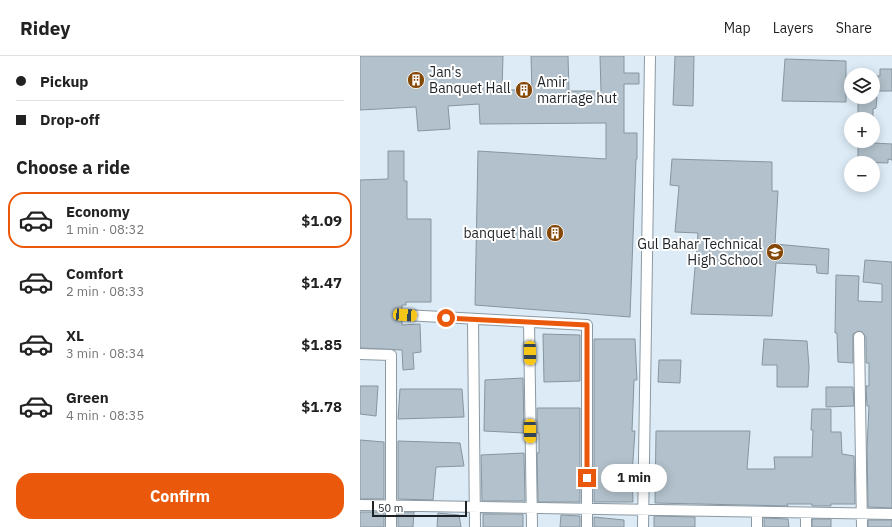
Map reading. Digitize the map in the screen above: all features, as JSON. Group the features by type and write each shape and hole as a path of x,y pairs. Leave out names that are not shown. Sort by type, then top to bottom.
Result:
{"street":[{"path":"644,527 643,509 650,56"},
{"path":"405,315 473,320 587,325 587,527"},
{"path":"473,320 475,527"},
{"path":"529,322 532,527"},
{"path":"859,337 862,527"},
{"path":"360,354 391,355 391,527"},
{"path":"360,505 892,514"},
{"path":"757,512 757,527"},
{"path":"806,513 806,527"}],"building":[{"name":"banquet hall","path":"360,56 503,56 502,90 532,90 531,56 568,56 569,91 601,91 600,56 624,56 624,73 639,73 639,84 624,84 624,133 637,133 630,317 475,305 478,151 606,159 606,123 480,124 479,104 448,106 450,129 418,131 416,107 360,110"},
{"path":"675,56 694,56 693,106 673,105"},
{"path":"785,59 846,61 846,68 844,68 844,102 782,101"},
{"path":"880,69 892,69 892,91 880,91"},
{"path":"858,104 876,104 876,108 873,109 873,112 858,112"},
{"path":"880,143 892,144 892,160 888,159 888,163 880,163 880,156 858,156 858,148 880,148"},
{"path":"388,151 404,151 404,181 407,181 407,219 431,219 431,302 406,302 406,305 402,305 402,309 399,314 402,325 420,324 421,352 413,353 414,369 403,370 402,350 360,348 360,180 388,179"},
{"path":"672,159 772,162 772,191 778,191 775,244 829,249 828,274 817,273 816,265 776,263 772,316 691,314 698,233 675,232 679,186 670,185"},
{"path":"865,260 892,262 892,508 868,507 867,449 869,406 867,406 866,386 869,386 869,363 866,363 866,337 862,332 859,331 853,334 853,363 838,362 837,333 835,333 836,275 859,276 858,301 882,302 882,284 863,282"},
{"path":"543,334 580,335 580,381 544,382"},
{"path":"594,339 635,339 637,380 634,380 632,431 635,431 632,475 633,502 594,502"},
{"path":"764,339 807,341 809,367 808,387 777,387 777,365 762,365"},
{"path":"659,360 681,360 680,383 658,382"},
{"path":"523,378 524,433 484,431 485,380"},
{"path":"360,386 378,386 376,416 360,414"},
{"path":"826,387 853,387 854,406 826,407"},
{"path":"400,389 462,389 464,417 398,419"},
{"path":"537,408 580,408 580,502 538,502 537,453 539,453 539,433 537,433"},
{"path":"812,409 831,409 831,432 841,432 842,454 854,456 855,504 812,506 812,504 787,504 788,506 655,503 656,431 750,431 747,469 775,469 774,457 812,457"},
{"path":"360,440 384,442 384,499 360,499"},
{"path":"398,441 460,443 464,466 436,467 433,500 398,499"},
{"path":"524,453 525,501 482,501 481,455"},
{"path":"360,512 384,512 384,527 360,527"},
{"path":"398,512 414,512 413,527 398,527"},
{"path":"438,513 459,515 461,527 437,527"},
{"path":"483,514 523,514 523,527 483,527"},
{"path":"561,515 580,516 580,527 560,527"},
{"path":"654,516 695,517 695,527 654,527"},
{"path":"594,517 624,520 624,527 594,527"},
{"path":"764,518 788,519 789,527 764,527"},
{"path":"812,519 831,519 831,527 812,527"},
{"path":"868,520 892,520 892,527 868,527"}],"place":[{"name":"Jan's Banquet Hall","path":"416,80"},
{"name":"Amir marriage hut","path":"524,90"},
{"name":"banquet hall","path":"555,233"},
{"name":"Gul Bahar Technical High School","path":"775,252"}],"route":[{"path":"446,318 587,325 587,478"}]}
